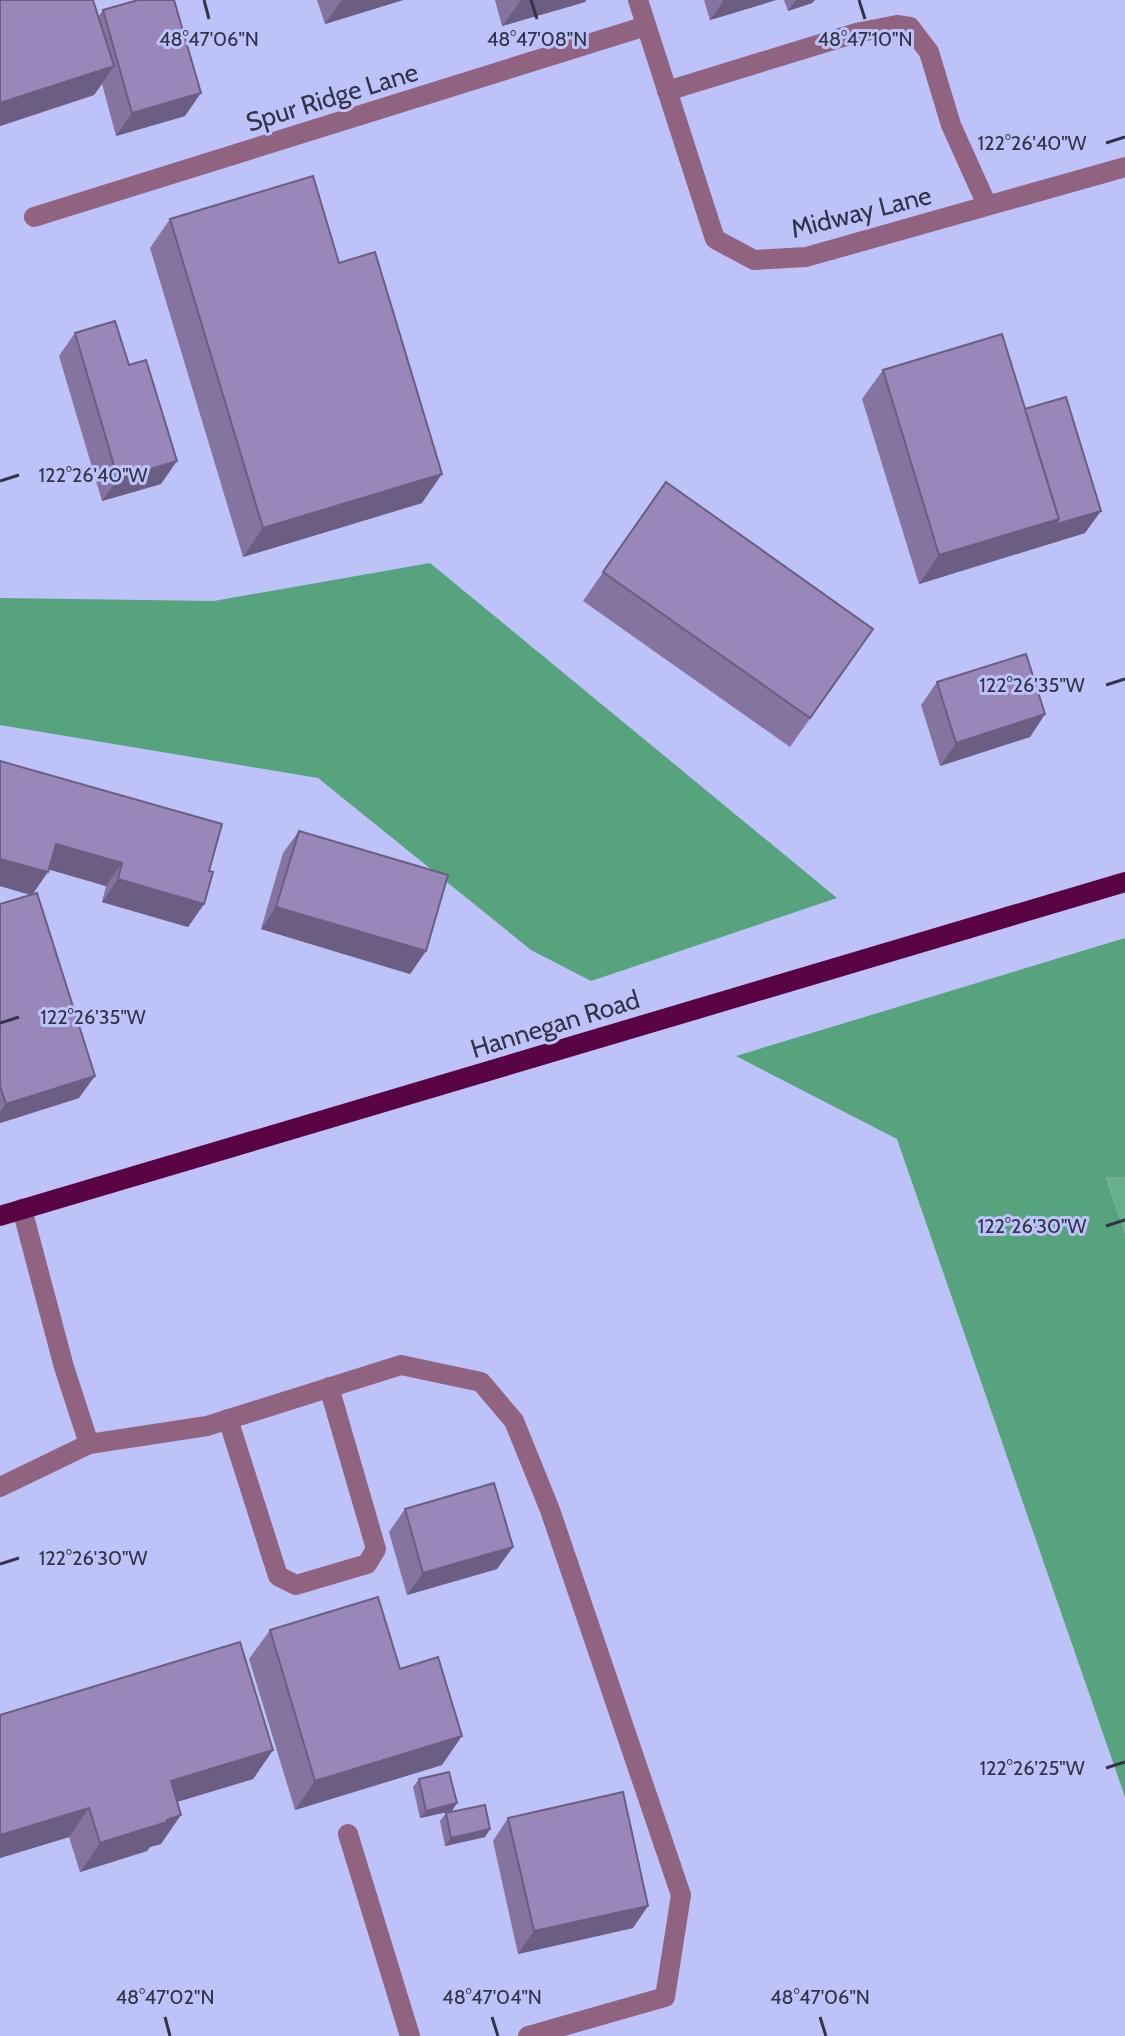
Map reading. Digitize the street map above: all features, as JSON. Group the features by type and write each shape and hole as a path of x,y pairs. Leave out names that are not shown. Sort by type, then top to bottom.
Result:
{"main road":[{"name":"Hannegan Road","path":"0,1216 1125,882"}],"street":[{"name":"Midway Lane","path":"638,0 715,239 754,260 806,257 1125,167"},
{"path":"667,91 856,33 897,25 910,27 929,52 951,125 987,205"},
{"name":"Spur Ridge Lane","path":"34,217 646,26"},
{"path":"22,1209 64,1367 89,1444"},
{"path":"0,1487 89,1444 207,1426 401,1365 481,1382 514,1421 550,1510 681,1895 665,1997 528,2036"},
{"path":"228,1419 278,1576 296,1585 367,1564 376,1549 329,1387"},
{"path":"348,1834 410,2036"}],"green space":[{"path":"430,563 837,898 591,981 531,950 318,778 0,725 0,598 214,601"},
{"path":"1125,938 1125,1177 1106,1177 1125,1234 1125,1797 897,1139 736,1056"},
{"path":"1106,1176 1125,1177 1125,1234"}],"building":[{"path":"0,0 93,0 114,66 0,103"},
{"path":"138,0 174,0 201,93 132,113 103,10"},
{"path":"313,176 339,263 375,252 442,474 263,528 170,219"},
{"path":"115,321 129,365 146,360 177,461 118,479 75,333"},
{"path":"1002,334 1059,519 939,555 883,370"},
{"path":"1066,397 1101,511 1054,525 1059,519 1025,409"},
{"path":"666,482 873,629 810,718 603,572"},
{"path":"1026,654 1045,714 956,743 937,682"},
{"path":"0,761 222,824 204,904 118,879 122,863 56,844 48,872 0,859"},
{"path":"299,831 448,875 426,951 276,907"},
{"path":"37,893 95,1076 6,1104 0,1086 0,904"},
{"path":"494,1483 513,1547 423,1573 405,1509"},
{"path":"378,1597 400,1669 438,1657 462,1736 315,1781 270,1630"},
{"path":"240,1642 273,1750 171,1781 181,1815 100,1843 89,1808 0,1835 0,1715"},
{"path":"449,1772 457,1803 426,1811 419,1779"},
{"path":"623,1792 648,1906 534,1931 508,1818"},
{"path":"485,1805 490,1829 451,1838 446,1813"}]}
